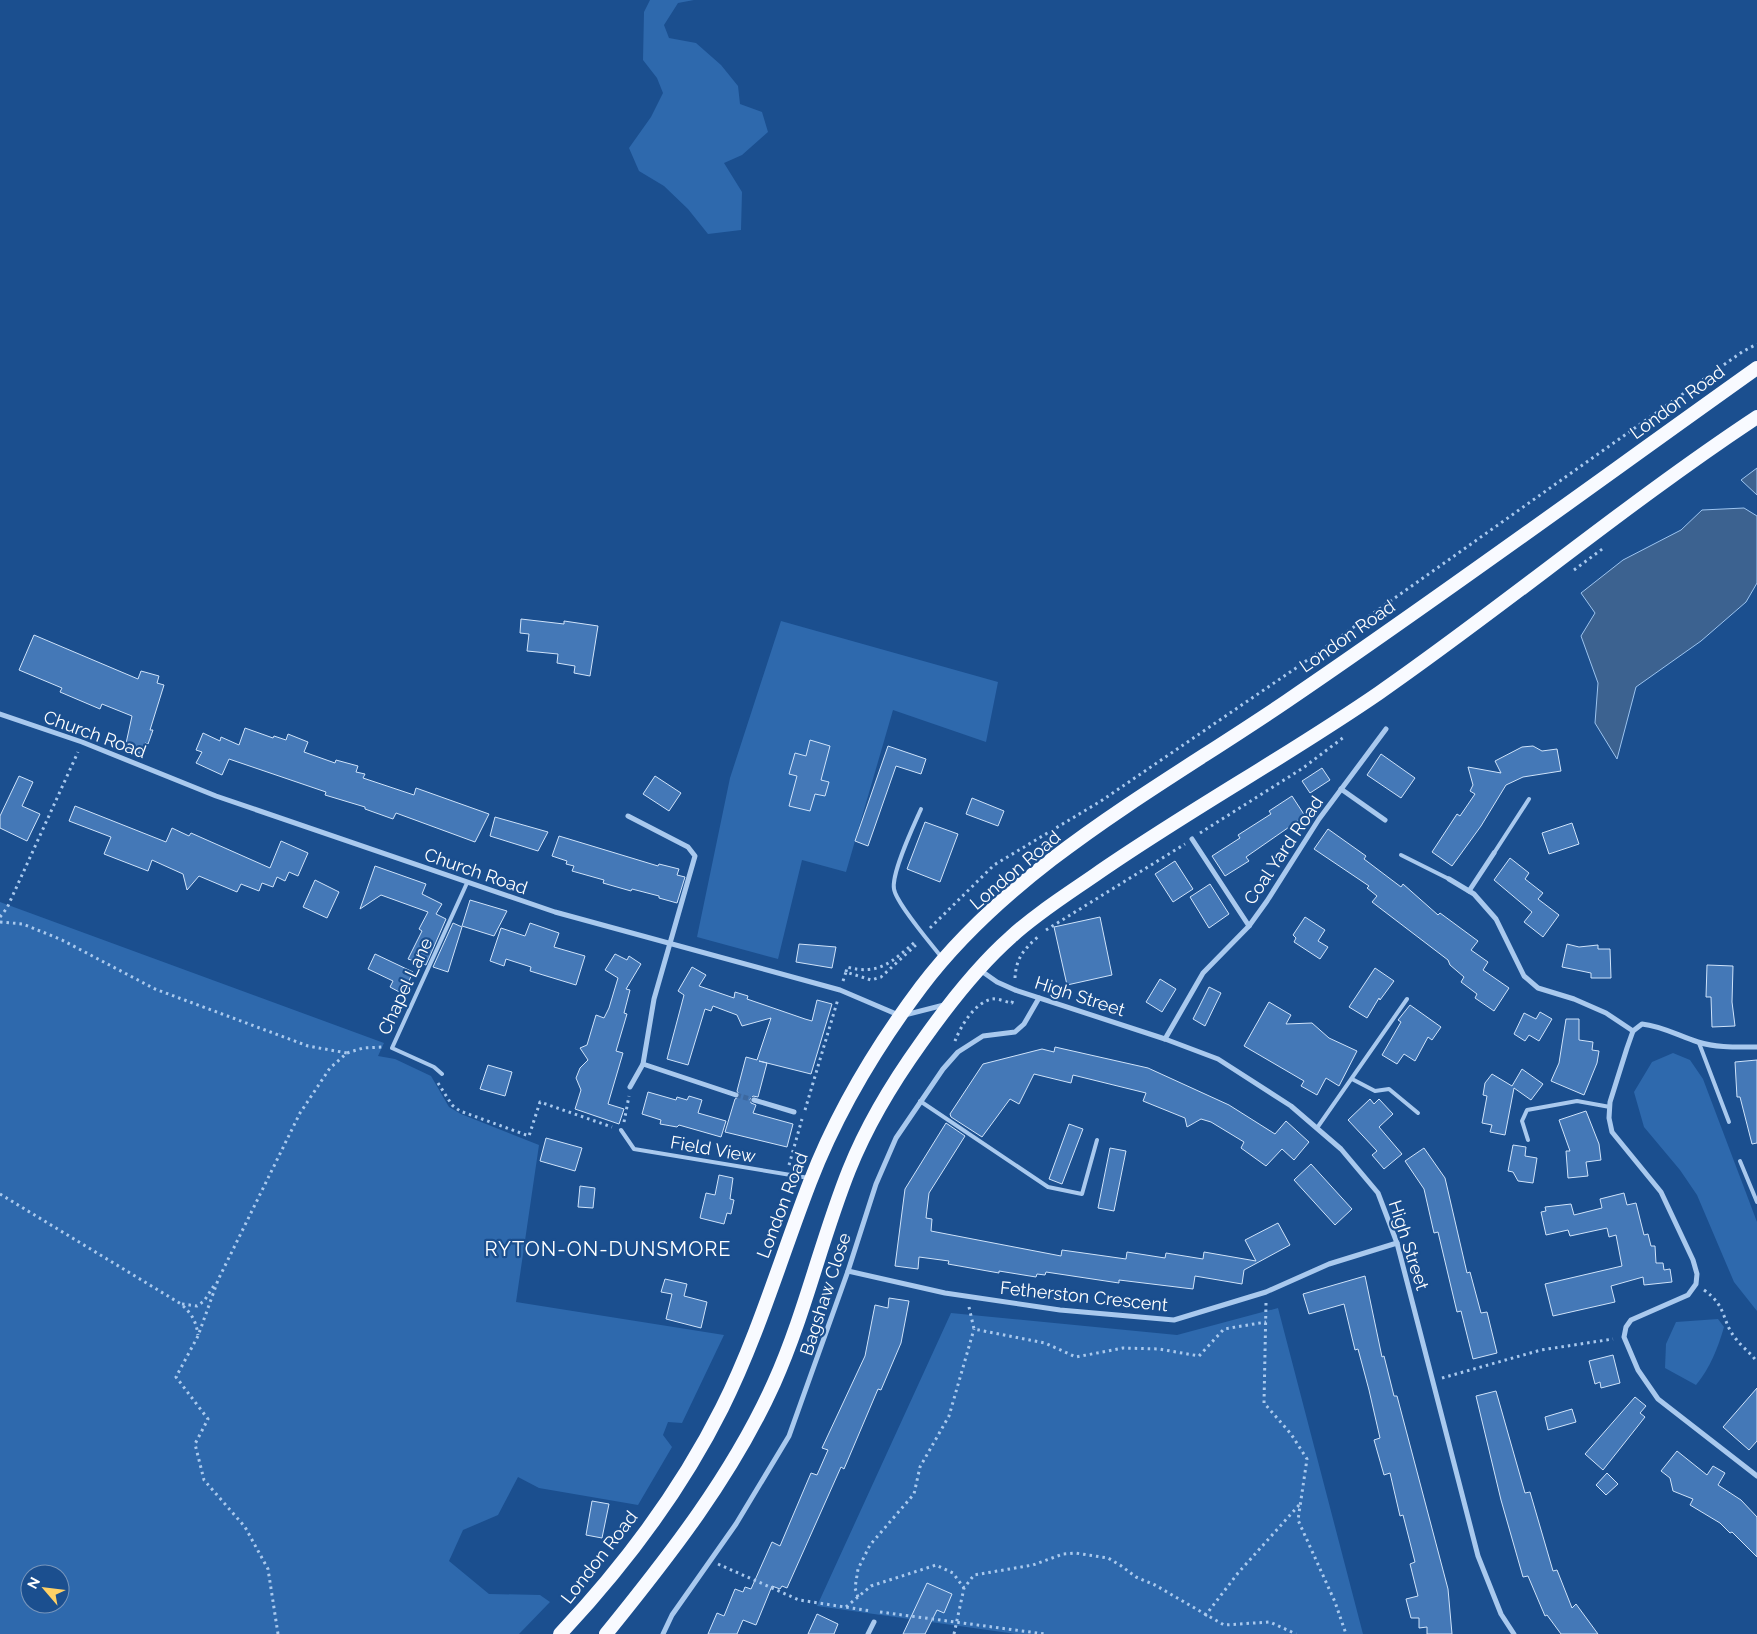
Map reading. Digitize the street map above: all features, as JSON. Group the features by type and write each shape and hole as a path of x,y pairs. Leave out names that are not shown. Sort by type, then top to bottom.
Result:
{"highway":[{"name":"London Road","path":"560,1634 582,1611 634,1546 686,1474 740,1367 811,1178 854,1090 901,1016 943,960 1019,886 1142,794 1284,703 1757,368"},
{"path":"606,1634 670,1553 736,1458 776,1380 816,1269 839,1196 863,1137 921,1042 951,1003 1009,938 1040,914 1156,833 1302,744 1443,648 1703,453 1757,417"}],"street":[{"name":"Church Road","path":"0,714 82,742 216,796 467,883 555,912 840,990 901,1016"},
{"name":"Coal Yard Road","path":"1166,1039 1203,972 1249,926 1267,901 1302,842 1386,729"},
{"name":"Coal Yard Road","path":"1341,789 1385,820"},
{"path":"628,816 688,847 695,856 654,999 643,1064 630,1087"},
{"name":"Coal Yard Road","path":"1192,839 1249,926"},
{"path":"1468,891 1494,853"},
{"path":"1449,879 1474,894 1496,919 1524,976 1538,988 1574,999 1606,1013 1633,1031"},
{"name":"High Street","path":"980,970 997,982 1015,990 1166,1039 1218,1060 1292,1106 1341,1149 1378,1193 1397,1243 1478,1556 1500,1614 1514,1634"},
{"name":"Bagshaw Close","path":"663,1634 672,1615 754,1498 789,1436 848,1271 882,1166 896,1138 920,1101 958,1052 983,1036 1015,1032 1024,1024 1039,998"},
{"path":"901,1016 951,1003"},
{"path":"1757,1047 1724,1047 1699,1043 1654,1025 1642,1024 1633,1031 1610,1107 1609,1118 1612,1132 1662,1192 1693,1260 1697,1274 1696,1284 1688,1295 1631,1320 1626,1327 1624,1337 1638,1370 1658,1399 1757,1476"},
{"path":"643,1064 736,1095"},
{"path":"754,1100 794,1112"},
{"name":"Fetherston Crescent","path":"848,1271 966,1296 1060,1310 1174,1320 1266,1292 1329,1264 1397,1243"},
{"path":"868,1634 874,1622"}],"lane":[{"path":"1494,853 1529,799"},
{"path":"921,809 896,874 894,889 923,934 943,960"},
{"path":"1401,855 1449,879"},
{"name":"Chapel Lane","path":"442,1074 434,1067 392,1048 467,883"},
{"path":"1317,1128 1407,999"},
{"path":"1699,1043 1729,1122"},
{"path":"1352,1079 1374,1091 1389,1089 1418,1113"},
{"path":"1528,1140 1522,1121 1527,1110 1577,1100 1610,1107"},
{"path":"920,1101 1048,1187 1082,1194 1097,1140"},
{"name":"Field View","path":"620,1130 634,1149 811,1178"},
{"path":"1740,1161 1757,1202"}],"path":[{"path":"786,1175 847,967 867,971 890,963 923,934 994,865 1101,801 1288,674 1742,352 1757,344"},
{"path":"0,916 7,908 78,752"},
{"path":"0,922 23,924 62,940 155,989 308,1046 347,1053"},
{"path":"846,972 870,980 881,977 918,945"},
{"path":"961,1027 978,1006 993,999 1012,1003 1015,990"},
{"path":"278,1634 268,1569 246,1527 204,1480 195,1444 208,1419 176,1377 198,1336 218,1280 300,1114 330,1068 347,1053 363,1048 377,1046 391,1050"},
{"path":"438,1082 452,1105 460,1111 529,1136 540,1102 620,1130"},
{"path":"624,1124 630,1087"},
{"path":"0,1194 181,1304 194,1318 198,1336"},
{"path":"181,1304 197,1306 204,1301 218,1280"},
{"path":"1696,1284 1714,1298 1725,1313 1735,1338 1749,1351 1757,1362"},
{"path":"1266,1292 1264,1403 1291,1434 1307,1459 1298,1520 1335,1602 1346,1634"},
{"path":"858,1597 855,1588 858,1569 870,1545 914,1494 920,1467 949,1416 974,1329 966,1296"},
{"path":"974,1329 1045,1343 1076,1357 1122,1348 1160,1349 1198,1356 1224,1329 1266,1322"},
{"path":"1433,1381 1541,1350 1624,1337"},
{"path":"1205,1616 1238,1573 1300,1503"},
{"path":"954,1634 964,1588 974,1575 981,1572 1017,1568 1064,1554 1075,1553 1108,1558 1120,1564 1136,1577 1155,1585 1205,1616 1224,1625 1270,1622 1296,1634"},
{"path":"718,1564 800,1600 1045,1634"},
{"path":"846,1607 871,1586 936,1565 953,1572 964,1588"}],"shaded area":[{"path":"650,0 694,0 678,3 664,25 669,38 696,43 721,65 738,86 740,104 762,112 768,132 742,155 724,163 742,192 741,230 708,234 688,209 664,186 639,171 629,148 651,117 663,93 657,78 643,60 644,12"},
{"path":"1757,468 1757,495 1741,480"},
{"path":"1744,508 1757,516 1757,583 1746,602 1701,641 1636,687 1617,759 1595,723 1598,683 1581,636 1595,613 1581,593 1623,560 1681,530 1702,510"},
{"path":"781,621 998,682 986,742 893,710 846,872 802,860 778,959 697,937 730,778"},
{"path":"0,902 384,1043 378,1056 395,1059 431,1076 449,1107 461,1114 539,1145 516,1302 724,1335 682,1423 668,1422 663,1435 672,1447 638,1505 539,1488 518,1477 498,1515 463,1530 449,1561 489,1594 540,1595 550,1602 519,1634 0,1634"},
{"path":"1673,1053 1690,1060 1703,1079 1757,1222 1757,1311 1734,1282 1697,1195 1680,1170 1644,1127 1634,1092 1652,1062"},
{"path":"1278,1308 1363,1634 1016,1634 817,1606 951,1313 1177,1335"},
{"path":"1718,1319 1724,1327 1722,1335 1709,1365 1696,1385 1665,1368 1666,1344 1676,1322"}],"building":[{"path":"521,619 564,624 564,621 598,626 590,676 574,673 575,666 557,663 558,654 527,651 529,634 520,633"},
{"path":"34,635 138,679 141,671 159,676 157,683 164,685 150,730 153,730 148,744 145,743 142,754 125,748 132,716 102,704 100,709 60,692 62,688 19,670"},
{"path":"245,728 273,738 274,736 286,740 288,734 308,742 304,752 335,763 336,760 358,766 356,772 365,774 363,778 414,795 416,788 489,814 475,842 396,813 393,819 365,809 365,807 325,795 326,792 229,759 222,775 196,763 202,752 196,750 203,733 220,741 221,737 239,745"},
{"path":"810,740 830,746 821,780 829,782 825,796 815,794 810,811 789,806 797,776 789,774 795,753 806,756"},
{"path":"888,746 926,759 921,774 896,766 868,846 855,841"},
{"path":"1533,746 1542,751 1557,749 1561,771 1523,777 1506,785 1481,826 1452,866 1432,852 1457,814 1460,816 1475,794 1470,791 1473,785 1468,767 1501,773 1495,761 1522,747"},
{"path":"1381,754 1415,778 1401,798 1367,775"},
{"path":"1322,768 1330,780 1310,793 1302,781"},
{"path":"19,776 33,782 22,806 40,814 27,841 0,828 0,816"},
{"path":"655,776 681,793 669,811 643,794"},
{"path":"1292,796 1305,816 1246,857 1249,861 1225,876 1212,856 1240,838 1238,835 1271,814 1269,811"},
{"path":"972,798 1004,811 998,826 966,814"},
{"path":"75,806 166,842 172,828 189,836 191,833 270,868 281,841 308,853 298,876 289,872 285,881 277,877 273,887 262,883 259,891 241,884 237,892 199,876 187,890 183,874 152,860 148,871 104,854 111,837 69,821"},
{"path":"495,817 548,832 538,851 490,836"},
{"path":"925,822 958,834 940,882 907,869"},
{"path":"1572,823 1579,844 1549,854 1542,833"},
{"path":"1328,829 1366,856 1364,859 1401,887 1403,884 1438,915 1440,913 1478,941 1471,950 1488,962 1483,970 1509,988 1494,1011 1475,998 1477,994 1461,982 1464,977 1450,965 1448,960 1372,902 1377,896 1367,888 1369,886 1314,849"},
{"path":"559,836 658,866 659,864 679,869 677,875 685,877 677,903 659,898 659,896 603,883 604,880 572,871 574,866 566,864 567,861 552,856"},
{"path":"1510,858 1529,873 1525,879 1543,893 1538,899 1559,915 1543,937 1524,922 1532,912 1494,880"},
{"path":"1175,861 1193,889 1173,902 1155,874"},
{"path":"375,866 426,884 422,894 442,904 436,914 446,919 426,965 408,959 422,931 419,929 428,912 381,895 360,909"},
{"path":"315,880 339,892 327,918 303,907"},
{"path":"1210,884 1229,914 1209,928 1190,897"},
{"path":"470,900 507,911 494,936 462,926"},
{"path":"1100,917 1112,975 1067,985 1054,927"},
{"path":"1305,917 1325,930 1318,941 1328,947 1320,959 1294,942 1296,938 1293,935"},
{"path":"453,923 462,927 448,972 433,967"},
{"path":"530,923 559,933 554,947 585,956 576,985 530,971 531,967 506,959 504,966 490,961 501,928 525,936"},
{"path":"799,944 836,947 832,968 796,962"},
{"path":"1567,944 1579,947 1598,945 1598,949 1610,949 1611,978 1591,978 1591,973 1562,967"},
{"path":"375,954 413,972 403,994 390,987 393,981 368,969"},
{"path":"615,954 627,960 629,956 641,964 626,989 630,990 624,1013 627,1014 616,1051 623,1053 608,1104 624,1109 619,1124 575,1109 581,1090 576,1078 580,1068 588,1060 580,1048 587,1045 596,1015 604,1018 609,1008 618,978 605,970"},
{"path":"1707,965 1733,966 1732,1002 1735,1026 1712,1027 1711,997 1706,997"},
{"path":"692,967 706,975 699,986 734,998 735,992 748,996 747,999 812,1021 817,1000 832,1004 811,1074 767,1063 758,1097 753,1096 750,1099 751,1103 756,1105 753,1113 793,1124 787,1147 725,1132 735,1099 740,1096 737,1091 746,1057 757,1060 771,1018 742,1026 737,1015 713,1006 711,1011 705,1009 688,1065 667,1059 684,995 678,991"},
{"path":"1375,968 1394,981 1380,1000 1379,998 1367,1018 1349,1007"},
{"path":"1160,979 1176,989 1162,1012 1146,1002"},
{"path":"1209,987 1221,993 1205,1026 1193,1019"},
{"path":"1269,1002 1291,1015 1286,1024 1312,1023 1329,1038 1357,1051 1339,1086 1326,1078 1317,1095 1301,1086 1304,1081 1244,1046"},
{"path":"1410,1005 1441,1027 1432,1040 1428,1037 1415,1061 1404,1054 1397,1064 1382,1055 1401,1022 1398,1020"},
{"path":"1540,1012 1552,1019 1539,1041 1529,1035 1525,1041 1514,1034 1524,1013 1536,1019"},
{"path":"1566,1019 1579,1019 1579,1040 1593,1042 1592,1050 1599,1051 1597,1063 1584,1095 1551,1081 1559,1063"},
{"path":"1055,1047 1148,1068 1229,1105 1275,1134 1286,1121 1309,1142 1294,1160 1282,1149 1266,1166 1241,1148 1244,1142 1211,1122 1201,1119 1187,1127 1185,1118 1143,1101 1146,1093 1073,1075 1071,1083 1034,1074 1019,1104 1010,1099 982,1137 951,1117 950,1114 983,1064 1042,1049 1054,1052"},
{"path":"1757,1060 1757,1143 1752,1144 1740,1097 1737,1097 1735,1062"},
{"path":"488,1065 512,1072 505,1096 480,1089"},
{"path":"1522,1069 1543,1084 1531,1100 1514,1088 1505,1135 1490,1132 1492,1125 1482,1123 1487,1096 1483,1095 1485,1083 1492,1074 1512,1086"},
{"path":"648,1092 676,1100 677,1097 687,1100 689,1096 702,1100 698,1113 726,1121 721,1137 679,1125 677,1127 660,1124 661,1120 642,1114"},
{"path":"1370,1099 1374,1104 1379,1099 1393,1114 1379,1127 1402,1154 1384,1169 1372,1155 1377,1151 1348,1120"},
{"path":"1586,1111 1599,1144 1601,1160 1586,1162 1588,1176 1568,1178 1566,1151 1570,1151 1559,1120"},
{"path":"946,1123 965,1136 929,1193 926,1218 932,1219 931,1231 1061,1256 1062,1250 1126,1259 1127,1252 1165,1258 1166,1253 1203,1259 1204,1252 1256,1261 1245,1240 1278,1223 1290,1245 1244,1270 1242,1284 1195,1276 1193,1289 1119,1280 1119,1283 1046,1272 1045,1275 1037,1274 1036,1277 999,1271 999,1273 948,1264 949,1261 919,1257 918,1269 895,1266 905,1189"},
{"path":"1069,1124 1083,1129 1062,1184 1049,1179"},
{"path":"546,1138 582,1148 575,1171 540,1161"},
{"path":"1513,1145 1526,1147 1525,1156 1537,1158 1533,1183 1518,1181 1513,1172 1508,1171"},
{"path":"1110,1148 1126,1151 1114,1211 1098,1208"},
{"path":"1424,1148 1445,1178 1467,1273 1470,1272 1481,1313 1487,1312 1497,1353 1473,1359 1461,1311 1457,1312 1438,1232 1434,1233 1424,1189 1405,1161"},
{"path":"1311,1164 1352,1209 1335,1225 1294,1180"},
{"path":"719,1175 733,1178 730,1199 734,1200 731,1214 727,1213 724,1224 700,1218 706,1193 715,1195"},
{"path":"580,1186 595,1188 593,1208 578,1207"},
{"path":"1624,1193 1627,1205 1636,1203 1644,1235 1648,1234 1651,1246 1655,1246 1656,1263 1663,1263 1664,1270 1670,1269 1672,1282 1644,1285 1643,1277 1611,1286 1615,1302 1553,1316 1545,1284 1622,1266 1616,1235 1609,1237 1607,1228 1570,1236 1568,1230 1546,1235 1541,1212 1546,1211 1545,1207 1571,1204 1574,1215 1602,1208 1600,1199"},
{"path":"1365,1276 1382,1357 1384,1356 1394,1396 1397,1396 1448,1589 1452,1634 1427,1634 1427,1627 1419,1628 1419,1618 1411,1618 1406,1599 1418,1596 1410,1564 1415,1562 1403,1515 1400,1516 1390,1473 1384,1475 1374,1440 1380,1438 1358,1349 1355,1350 1344,1304 1309,1314 1303,1294"},
{"path":"665,1279 687,1284 684,1296 707,1302 701,1328 666,1319 672,1294 661,1292"},
{"path":"889,1298 909,1301 901,1343 881,1390 878,1389 844,1469 841,1467 787,1588 782,1586 780,1589 772,1586 756,1625 743,1620 737,1634 708,1634 717,1613 724,1616 735,1589 743,1592 745,1587 751,1589 772,1542 780,1546 811,1473 817,1475 828,1450 822,1448 865,1356 875,1305 888,1308"},
{"path":"1613,1355 1620,1383 1601,1388 1600,1382 1595,1384 1589,1361"},
{"path":"1757,1388 1757,1441 1749,1450 1723,1427"},
{"path":"1496,1391 1525,1493 1530,1492 1553,1571 1557,1570 1572,1608 1576,1604 1598,1634 1561,1634 1547,1615 1545,1616 1528,1576 1523,1577 1501,1500 1476,1396"},
{"path":"1635,1397 1646,1406 1640,1413 1645,1417 1603,1470 1585,1454"},
{"path":"1572,1409 1576,1422 1548,1430 1545,1417"},
{"path":"1677,1451 1707,1475 1713,1466 1725,1473 1718,1485 1741,1500 1757,1517 1757,1557 1732,1532 1730,1533 1720,1523 1690,1505 1693,1499 1673,1491 1670,1478 1661,1471"},
{"path":"1607,1473 1618,1484 1606,1495 1596,1485"},
{"path":"592,1501 609,1504 602,1538 586,1535"},
{"path":"927,1583 952,1594 944,1613 937,1610 925,1634 903,1634"},
{"path":"817,1614 838,1624 834,1634 808,1634"}],"tunnel":[{"path":"736,1095 754,1100"}],"district":[{"name":"RYTON-ON-DUNSMORE","path":"608,1249"}]}
